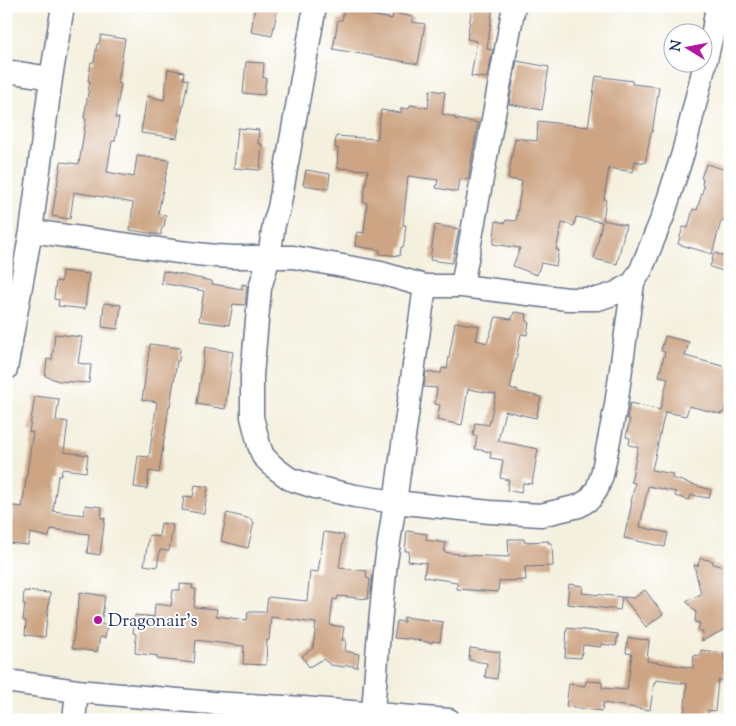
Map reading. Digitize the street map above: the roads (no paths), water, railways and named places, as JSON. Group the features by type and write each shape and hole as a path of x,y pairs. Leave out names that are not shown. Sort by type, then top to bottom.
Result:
{"street":[{"path":"6,369 31,231 51,78 63,6"},
{"path":"315,6 269,257 260,288 252,375 252,417 258,445 263,456 275,468 290,479 315,487 395,502 490,512 541,515 579,506 590,499 597,490 602,475 616,405 633,283 641,270 663,216 721,33 717,6"},
{"path":"462,286 514,6"},
{"path":"6,72 51,78"},
{"path":"31,231 179,252 234,257 293,257 381,273 424,286 462,286 568,299 598,299 616,293 633,283"},
{"path":"373,713 386,562 424,286"},
{"path":"6,681 77,691 212,703 302,714 373,713 449,720"},
{"path":"74,720 77,691"}],"place":[{"name":"Dragonair's","path":"98,620"}]}
